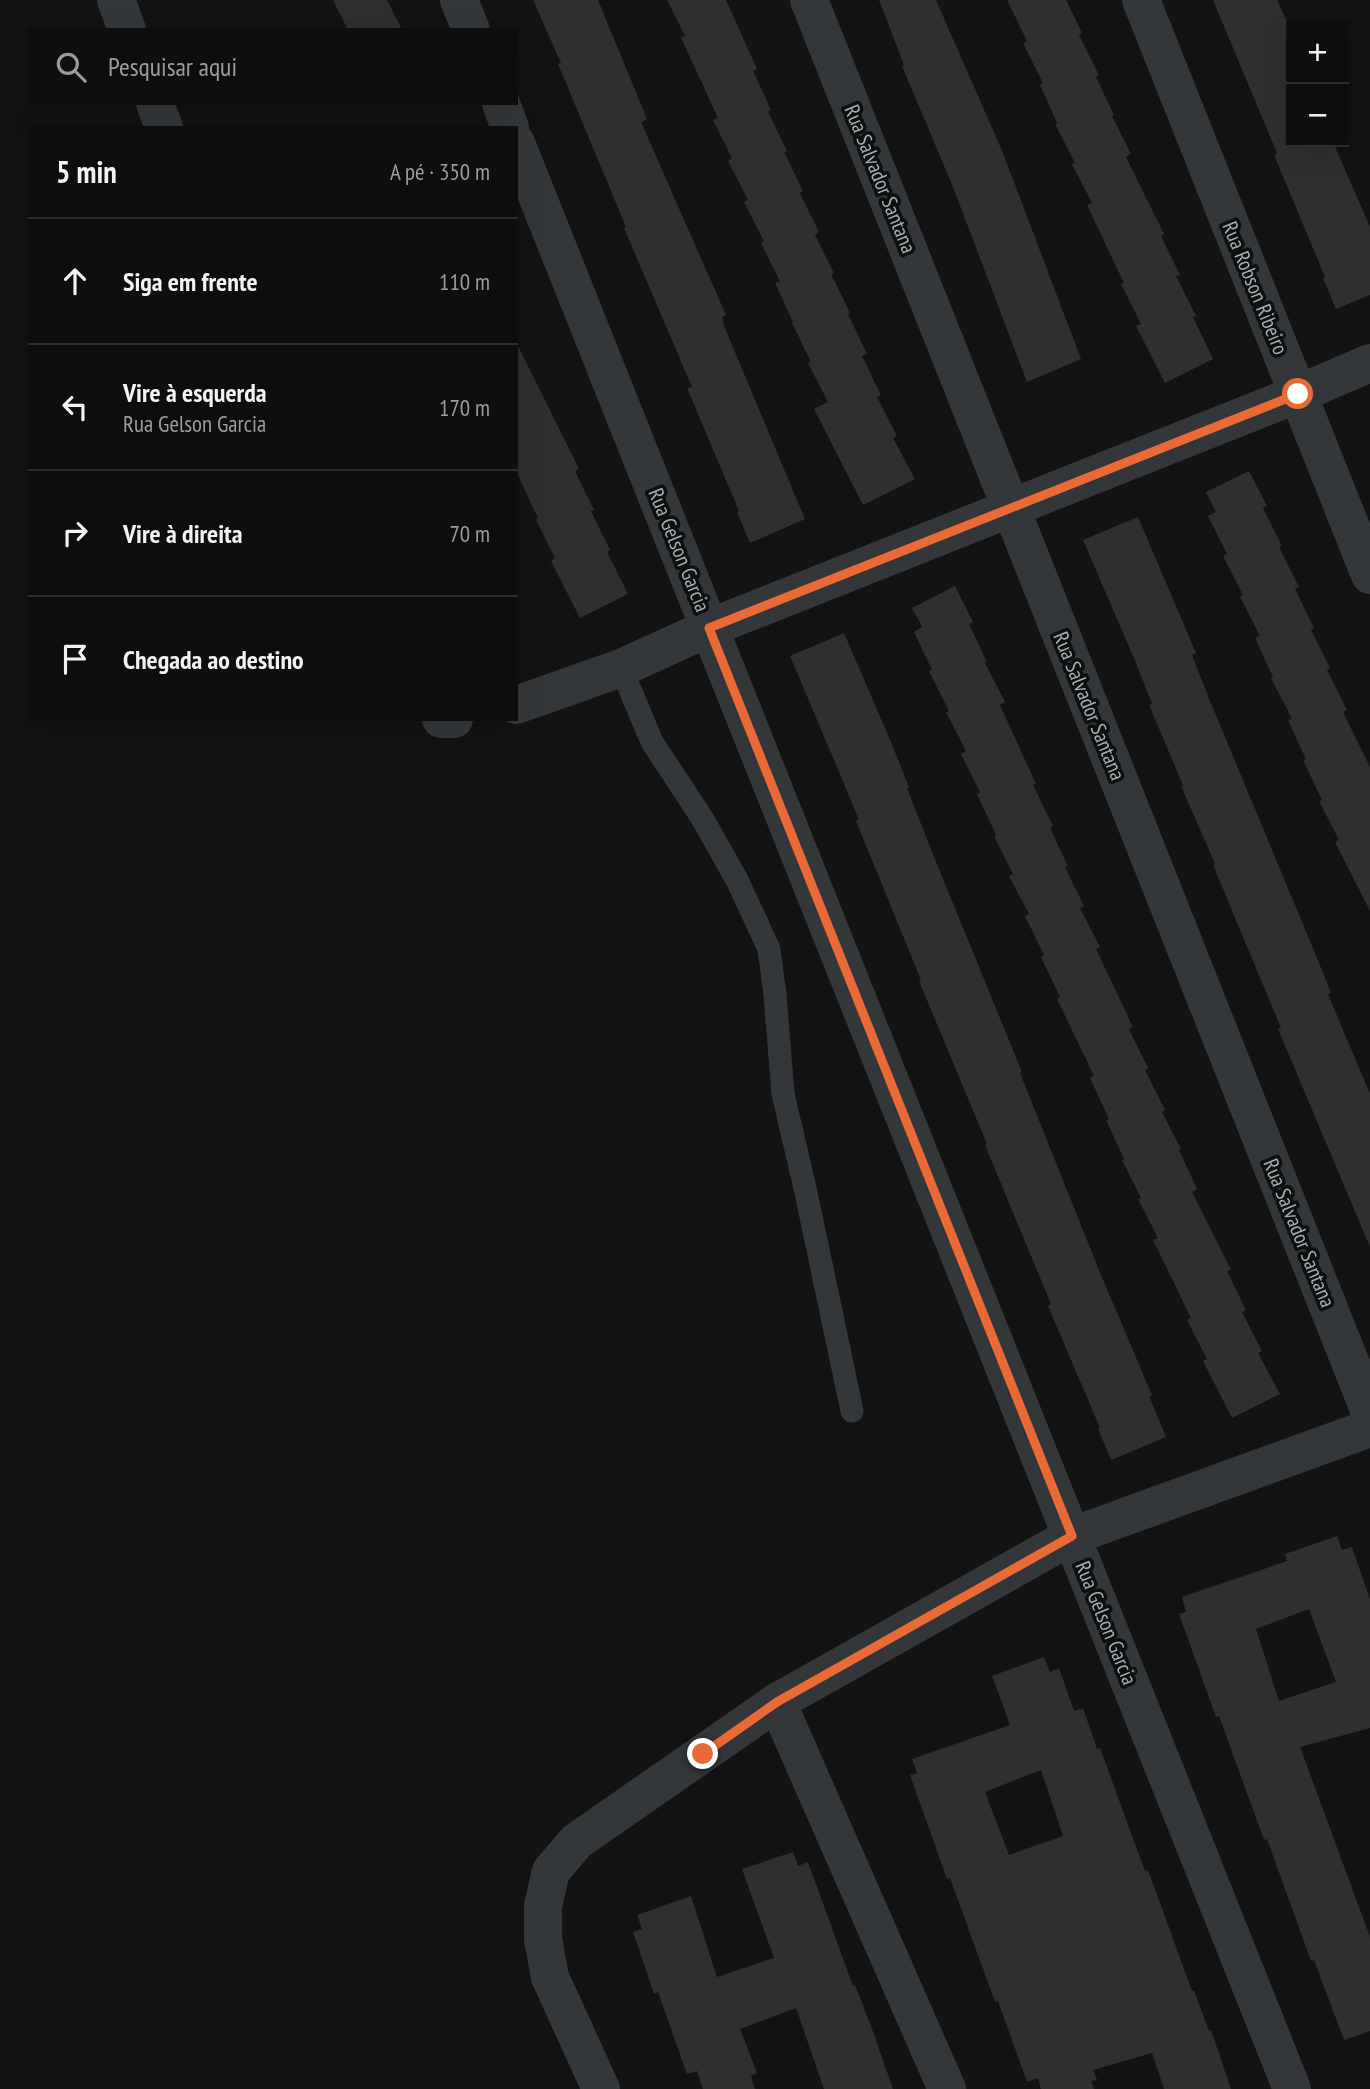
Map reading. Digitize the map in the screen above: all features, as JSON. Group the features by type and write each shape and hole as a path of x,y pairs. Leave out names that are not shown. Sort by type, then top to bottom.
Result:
{"street":[{"path":"116,0 126,28"},
{"path":"459,0 470,28"},
{"name":"Rua Salvador Santana","path":"809,0 1370,1412"},
{"name":"Rua Robson Ribeiro","path":"1141,0 1370,575"},
{"path":"156,105 163,126"},
{"path":"501,105 509,126"},
{"name":"Rua Gelson Garcia","path":"518,148 1292,2089"},
{"path":"518,704 621,668 709,628 1370,363"},
{"path":"601,2089 550,1977 543,1938 543,1906 551,1871 577,1842 777,1702 1072,1536 1370,1429"},
{"path":"777,1702 947,2089"}],"lane":[{"path":"621,668 652,742 702,818 737,880 769,949 783,1094 852,1411"}],"building":[{"path":"333,0 387,0 401,28 347,28"},
{"path":"533,0 598,0 647,119 641,122 726,315 722,317 724,326 805,519 750,543 687,388 692,387 624,228 626,227 558,64 561,63"},
{"path":"667,0 726,0 757,69 753,71 771,110 768,112 803,191 800,193 819,232 815,235 834,273 831,274 867,354 862,356 881,395 877,397 897,436 893,438 915,479 863,505 814,409 828,402 808,363 811,362 775,283 780,281 744,202 748,200 728,161 732,158 713,120 718,118 681,38 685,36"},
{"path":"879,0 936,0 1003,153 1081,359 1027,382 953,187 902,66 904,65"},
{"path":"1007,0 1066,0 1082,33 1079,35 1099,75 1096,77 1131,154 1126,157 1164,234 1161,236 1180,275 1176,276 1213,359 1165,383 1136,326 1141,324 1087,205 1092,203 1055,124 1057,123 1040,85 1043,83 1023,43 1027,41"},
{"path":"1213,0 1277,0 1286,21 1286,147 1335,147 1370,227 1370,295 1336,309 1274,155 1277,153"},
{"path":"518,346 579,469 575,471 610,550 607,552 628,594 580,618 551,561 555,558 536,520 538,518 518,475"},
{"path":"1249,471 1267,506 1263,508 1299,587 1295,589 1330,668 1327,670 1347,710 1343,712 1370,767 1370,911 1335,842 1339,840 1319,801 1322,800 1303,760 1306,759 1288,720 1292,719 1255,638 1260,636 1240,597 1243,595 1223,556 1227,554 1208,516 1216,512 1206,492"},
{"path":"1138,517 1196,653 1192,655 1208,696 1315,953 1331,993 1328,994 1370,1094 1370,1247 1278,1029 1281,1028 1181,786 1183,785 1149,705 1152,704 1136,663 1083,540"},
{"path":"955,586 973,622 969,624 987,662 985,663 1005,702 1000,705 1053,826 1050,828 1068,866 1065,867 1084,906 1080,908 1100,947 1096,949 1133,1027 1129,1029 1148,1068 1145,1070 1165,1110 1162,1112 1197,1189 1192,1192 1231,1270 1227,1271 1246,1310 1242,1312 1262,1351 1258,1353 1280,1394 1232,1418 1203,1361 1207,1359 1187,1320 1191,1318 1153,1240 1158,1238 1138,1199 1141,1198 1106,1120 1109,1119 1090,1078 1094,1076 1057,999 1060,997 1041,957 1044,955 1025,916 1029,914 1009,876 1013,874 977,794 980,792 961,754 966,751 946,712 949,711 914,632 922,627 912,608"},
{"path":"844,633 891,742 932,852 1022,1072 1020,1073 1152,1395 1149,1396 1166,1437 1111,1460 856,821 859,820 790,656"},
{"path":"1337,1536 1342,1550 1352,1547 1370,1600 1370,1728 1300,1747 1370,1937 1370,2031 1344,2040 1314,1960 1311,1961 1267,1839 1264,1840 1219,1716 1216,1717 1179,1614 1186,1612 1182,1597 1287,1561 1285,1554","holes":["1309,1609 1336,1682 1279,1701 1256,1629"]},
{"path":"1044,1657 1050,1672 1059,1668 1074,1711 1083,1708 1145,1871 1148,1870 1192,1991 1209,2031 1211,2030 1231,2089 1164,2089 1152,2053 1093,2070 1097,2080 1091,2081 1094,2089 1041,2089 1038,2078 1027,2082 950,1878 947,1879 910,1775 917,1773 912,1759 1010,1725 992,1676","holes":["1041,1770 1063,1836 1009,1855 985,1792"]},
{"path":"793,1852 798,1866 808,1862 893,2089 824,2089 796,2008 740,2029 757,2073 751,2076 755,2089 703,2089 697,2071 687,2074 658,1992 654,1994 633,1932 642,1929 637,1915 691,1896 717,1977 774,1958 742,1869"}],"route":[{"path":"703,1754 777,1702 1072,1536 709,628 1298,394"}]}
